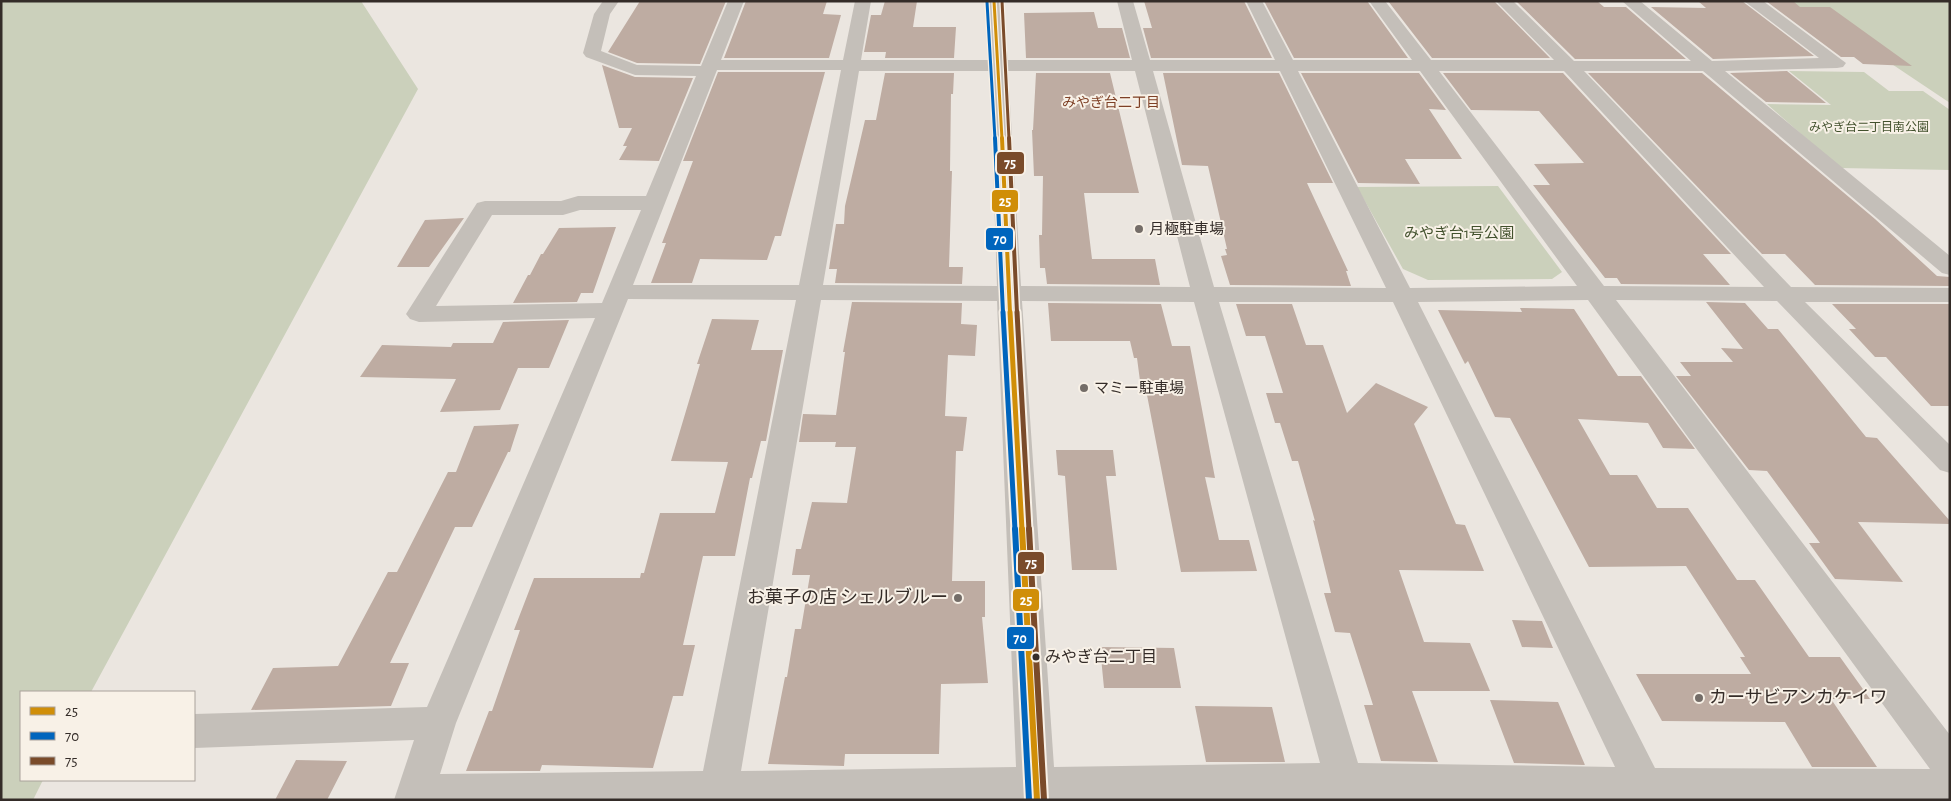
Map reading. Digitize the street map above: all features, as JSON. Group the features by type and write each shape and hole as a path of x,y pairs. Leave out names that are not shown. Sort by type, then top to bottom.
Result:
{"street":[{"path":"611,1 602,14 592,53 635,70 850,64 1708,66 1837,63 1752,1"},
{"path":"736,1 615,301 438,724 415,796 1346,790 1647,793 1950,788"},
{"path":"718,794 863,1"},
{"path":"994,1 999,64 1009,293 1036,792"},
{"path":"1125,1 1204,293 1346,790"},
{"path":"1254,1 1402,295 1647,793"},
{"path":"1377,1 1950,765"},
{"path":"1504,1 1568,65 1785,295 1950,464"},
{"path":"1630,1 1950,268"},
{"path":"655,203 578,203 563,208 485,208 420,314 615,301 810,292 1950,295"},
{"path":"195,731 438,724"}],"green space":[{"path":"1,1 361,1 418,89 92,691 20,691 20,781 42,781 33,800 1,800"},
{"path":"1772,1 1950,1 1950,103 1829,22"},
{"name":"みやぎ台二丁目南公園","path":"1789,71 1864,72 1889,91 1923,91 1950,110 1950,170 1840,168 1767,104 1831,105"},
{"name":"みやぎ台1号公園","path":"1498,186 1562,272 1552,279 1428,280 1403,269 1357,187"}],"building":[{"path":"640,1 726,1 700,64 637,63 608,52"},
{"path":"746,1 827,1 823,14 841,15 829,58 724,58"},
{"path":"885,1 917,1 913,27 956,27 954,58 885,58 886,52 864,52 871,15 881,15"},
{"path":"1144,1 1244,1 1272,58 1151,58 1143,28 1152,28"},
{"path":"1264,1 1367,1 1408,58 1294,58"},
{"path":"1388,1 1494,1 1550,58 1432,58"},
{"path":"1516,1 1597,1 1604,7 1626,7 1686,59 1575,59"},
{"path":"1698,1 1742,1 1814,56 1713,59 1651,7 1706,8"},
{"path":"1766,1 1793,1 1800,7 1830,7 1912,66 1863,64 1854,57 1841,57"},
{"path":"1094,12 1098,28 1122,28 1130,58 1026,58 1024,13"},
{"path":"602,65 635,77 693,78 659,161 619,160 627,146 623,146 632,128 619,128"},
{"path":"1787,71 1826,103 1766,102 1730,73"},
{"path":"718,72 825,72 781,236 775,236 767,260 700,259 692,283 651,283 666,243 662,243 693,161 683,161"},
{"path":"885,73 954,73 953,94 951,94 950,171 952,171 949,267 963,267 962,284 835,283 837,269 829,269 836,224 844,224 845,206 865,120 876,120"},
{"path":"1036,73 1110,73 1139,193 1084,193 1092,259 1155,259 1160,285 1047,284 1045,268 1040,268 1039,235 1042,235 1043,176 1034,176 1032,130"},
{"path":"1163,73 1279,73 1333,183 1307,183 1348,271 1346,271 1351,286 1230,285 1221,256 1227,255 1225,249 1227,249 1208,166 1182,165"},
{"path":"1301,73 1419,73 1446,110 1429,109 1462,159 1405,159 1420,184 1358,183"},
{"path":"1443,73 1563,73 1731,254 1703,254 1730,285 1621,284 1617,278 1605,278 1533,185 1550,185 1534,164 1584,163 1539,111 1471,110"},
{"path":"1588,73 1702,73 1875,219 1937,276 1950,277 1950,286 1815,285 1785,254 1762,254"},
{"path":"464,218 429,267 397,267 425,220"},
{"path":"616,227 593,293 581,293 577,302 513,303 528,275 530,275 541,254 543,254 559,228"},
{"path":"852,302 962,303 961,324 977,325 975,356 948,355 945,416 967,417 963,451 956,451 952,581 985,581 985,617 982,617 988,683 941,684 939,754 845,754 844,766 768,764 785,677 787,677 795,629 801,629 810,575 792,575 796,549 801,549 812,502 847,503 856,447 835,447 836,442 799,442 803,414 836,415 845,352 843,352"},
{"path":"1706,302 1745,303 1768,329 1778,329 1866,437 1877,438 1950,521 1950,524 1858,522 1903,582 1835,579 1809,543 1820,543 1767,471 1749,470 1676,376 1691,376 1680,362 1733,362 1721,348 1743,349"},
{"path":"1048,303 1161,304 1172,346 1190,346 1215,478 1205,477 1219,540 1249,540 1257,571 1181,572 1147,395 1142,396 1137,358 1134,358 1130,341 1051,341"},
{"path":"1236,304 1292,304 1306,345 1323,345 1347,413 1376,383 1428,407 1414,424 1456,524 1465,525 1484,571 1399,570 1424,642 1470,643 1490,691 1412,691 1438,762 1381,761 1364,705 1373,705 1350,633 1335,632 1324,593 1331,593 1313,520 1315,521 1298,461 1292,461 1280,423 1275,423 1266,393 1283,393 1265,336 1246,336"},
{"path":"1832,304 1950,304 1950,406 1931,406 1886,357 1875,357 1849,329 1856,329"},
{"path":"1520,308 1574,309 1618,376 1641,376 1695,449 1663,448 1648,423 1578,419 1610,475 1637,475 1657,508 1688,508 1737,580 1755,580 1809,657 1840,657 1870,699 1831,699 1877,767 1812,767 1785,722 1662,721 1636,674 1751,674 1740,657 1745,657 1686,566 1589,567 1510,418 1495,417 1468,361 1465,364 1438,310 1522,312"},
{"path":"712,319 759,320 751,350 783,350 766,441 761,441 752,478 750,478 735,556 703,556 683,645 695,645 683,696 673,696 653,768 542,765 540,771 466,771 489,711 492,711 520,630 514,630 534,578 640,578 641,573 644,573 660,513 715,513 728,462 671,461 700,364 697,364"},
{"path":"569,320 549,368 518,368 500,410 440,412 456,379 360,377 382,345 451,347 453,343 493,343 503,322"},
{"path":"519,424 510,452 508,452 472,527 455,527 390,663 409,663 391,706 251,710 273,668 338,666 388,572 397,572 448,472 456,472 474,426"},
{"path":"1056,450 1113,450 1116,476 1106,476 1117,570 1072,570 1065,476 1058,475"},
{"path":"1512,620 1542,621 1553,648 1522,647"},
{"path":"1100,647 1174,648 1181,688 1104,688"},
{"path":"1490,700 1558,702 1585,765 1514,763"},
{"path":"1195,706 1272,707 1285,762 1206,762"},
{"path":"296,760 347,761 327,800 275,800"}],"transit line":[{"name":"25","path":"994,1 999,64 1009,293 1037,800"},
{"name":"75","path":"1002,1 1044,800"},
{"name":"70","path":"987,2 992,64 1002,293 1029,800"}],"place":[{"name":"月極駐車場","path":"1139,229"},
{"name":"マミー駐車場","path":"1084,388"},
{"name":"お菓子の店 シェルブルー","path":"958,598"},
{"name":"みやぎ台二丁目","path":"1036,657"},
{"name":"カーサビアンカケイワ","path":"1699,698"}],"district":[{"name":"みやぎ台二丁目","path":"1111,103"}]}
